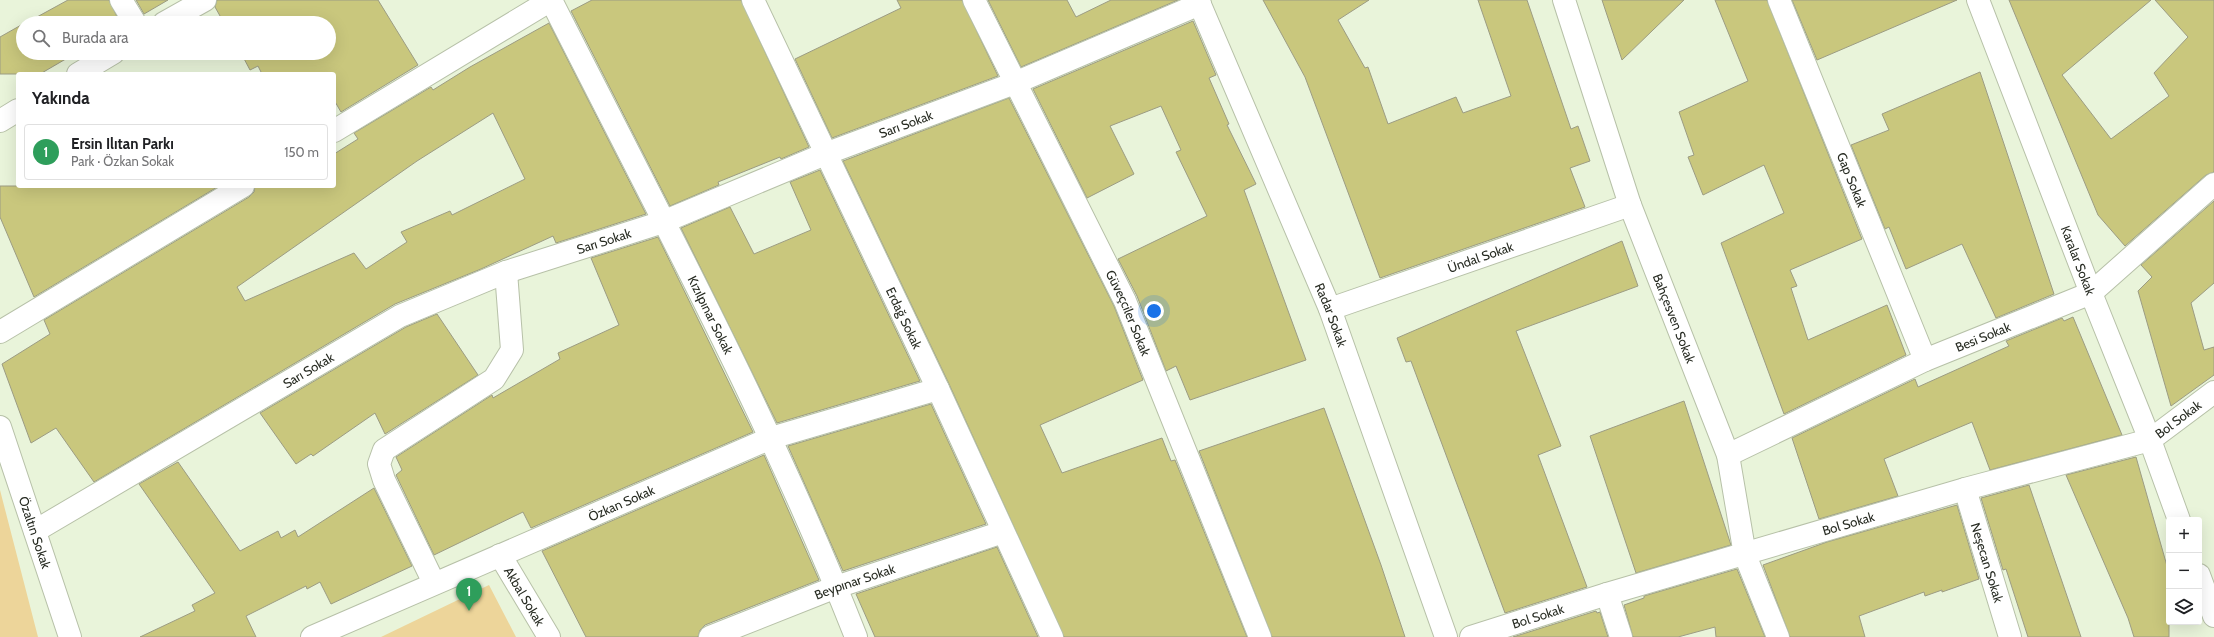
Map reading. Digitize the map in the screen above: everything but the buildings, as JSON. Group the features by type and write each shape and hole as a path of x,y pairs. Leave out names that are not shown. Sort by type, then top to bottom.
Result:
{"street":[{"path":"121,0 131,16"},
{"path":"176,16 205,0"},
{"path":"336,130 551,0"},
{"name":"Kızılpınar Sokak","path":"551,0 771,438 836,587 856,637"},
{"name":"Erdağ Sokak","path":"753,0 938,389 1052,637"},
{"name":"Güveçciler Sokak","path":"974,0 1125,301 1260,637"},
{"name":"Bahçesven Sokak","path":"1564,0 1630,205 1728,455 1745,555 1778,637"},
{"name":"Gap Sokak","path":"1779,0 1925,360"},
{"name":"Karalar Sokak","path":"1978,0 2091,293 2150,440 2178,517"},
{"name":"Sarı Sokak","path":"35,531 400,316 506,272 663,222 825,154 1015,83 1199,2"},
{"name":"Radar Sokak","path":"1199,2 1330,308 1446,637"},
{"path":"81,72 101,60"},
{"path":"0,121 16,111"},
{"name":"Besi Sokak","path":"1728,455 1925,360 2091,293 2214,184"},
{"path":"0,332 239,188"},
{"name":"Ündal Sokak","path":"1330,308 1630,205"},
{"path":"434,584 384,480 379,464 384,450 494,379 512,350 506,272"},
{"name":"Özkan Sokak","path":"312,637 771,438 938,389"},
{"name":"Bol Sokak","path":"1471,637 1607,594 1745,555 1965,489 2150,440 2214,392"},
{"name":"Özaltın Sokak","path":"0,427 70,637"},
{"name":"Neşecan Sokak","path":"1965,489 2010,637"},
{"name":"Beypınar Sokak","path":"710,637 836,587 1003,532"},
{"name":"Akbal Sokak","path":"500,555 549,637"},
{"path":"2202,583 2214,616"},
{"path":"1607,594 1621,637"}],"shaded area":[{"path":"0,490 38,637 0,637"},
{"path":"489,585 516,637 381,637"}],"place":[{"name":"Ersin Ilıtan Parkı","path":"469,611"}]}
